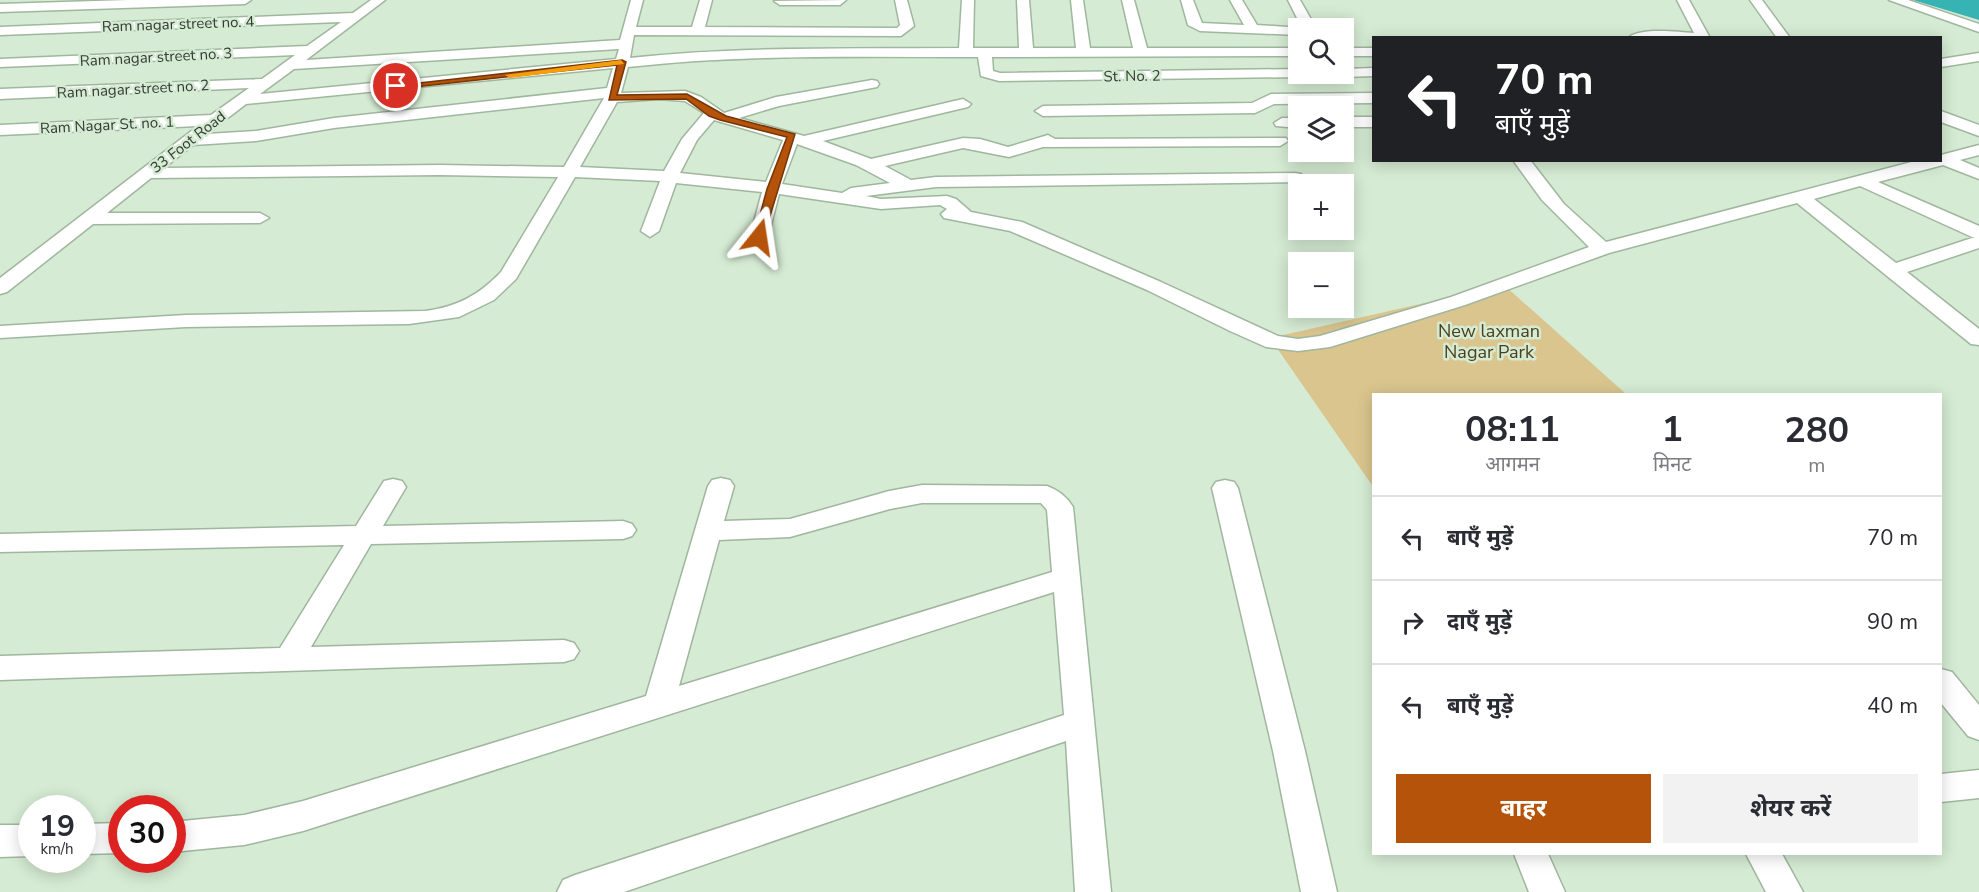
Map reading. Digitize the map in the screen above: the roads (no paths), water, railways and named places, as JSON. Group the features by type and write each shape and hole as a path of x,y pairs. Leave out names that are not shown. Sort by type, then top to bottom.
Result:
{"street":[{"path":"0,9 244,0"},
{"name":"33 Foot Road","path":"0,288 92,219 215,120 379,0"},
{"path":"0,332 186,321 409,318 459,311 478,303 494,292 508,275 613,95 637,0"},
{"path":"697,32 706,0"},
{"path":"291,65 697,32 892,33 906,30 906,16 900,0"},
{"path":"966,53 968,0"},
{"path":"1023,0 1026,53"},
{"path":"1077,0 1084,53"},
{"path":"1128,0 1142,53"},
{"path":"1187,0 1195,25 1200,27 1288,31"},
{"path":"1236,0 1252,29"},
{"path":"1294,0 1304,18"},
{"path":"1683,0 1701,36"},
{"path":"1756,0 1783,36"},
{"path":"1894,0 1979,28"},
{"path":"772,32 780,1 840,1 838,32"},
{"name":"Ram nagar street no. 4","path":"0,31 356,17"},
{"path":"1655,36 1678,36"},
{"name":"Ram nagar street no. 3","path":"0,63 312,50"},
{"path":"244,100 485,78 686,56 774,53 1288,52"},
{"path":"1354,52 1372,52"},
{"name":"St. No. 2","path":"985,53 987,75 1037,94 1288,74"},
{"path":"1948,62 1979,57"},
{"path":"1948,62 1979,70"},
{"path":"1354,73 1372,72"},
{"name":"Ram nagar street no. 2","path":"0,94 266,83"},
{"path":"650,231 690,136 718,116 776,102 872,84"},
{"path":"1056,181 1037,94 1255,108 1271,99 1372,98"},
{"path":"192,140 256,136 334,123 613,95 687,96 718,116 799,138 871,164 906,184"},
{"path":"799,138 963,104"},
{"path":"1942,116 1979,131"},
{"name":"Ram Nagar St. no. 1","path":"0,130 215,120"},
{"path":"1354,122 1372,122"},
{"path":"1282,123 1288,123"},
{"path":"759,237 772,189 799,138"},
{"path":"871,164 963,143 980,144 992,150 1009,152 1048,142 1280,141"},
{"path":"1942,160 1979,150"},
{"path":"1942,160 1979,174"},
{"path":"1522,162 1544,194 1568,221 1602,249"},
{"path":"149,174 440,170 569,172 671,177 896,204 1015,226 1154,286 1237,327 1274,342 1298,345 1322,342 1458,301 1602,249 1934,162"},
{"path":"830,196 906,184 936,182 1288,178"},
{"path":"1862,181 1979,233"},
{"path":"928,200 936,182"},
{"path":"1801,197 1979,339"},
{"path":"896,204 928,200 950,203 964,216"},
{"path":"92,219 260,219"},
{"path":"1893,270 1979,242"},
{"path":"659,705 721,486"},
{"path":"289,658 393,487"},
{"path":"1225,488 1289,751 1319,892"},
{"path":"707,531 790,528 889,500 922,494 1037,494 1054,500 1060,507 1094,892"},
{"path":"0,543 623,530"},
{"path":"186,836 244,830 303,816 1066,578"},
{"path":"0,668 564,651"},
{"path":"1942,682 1979,727"},
{"path":"575,892 1080,723"},
{"path":"1942,788 1979,784"},
{"path":"0,841 18,840"},
{"path":"1532,855 1547,892"},
{"path":"1764,855 1785,892"}],"water":[{"path":"1913,0 1979,0 1979,20"}],"park label":[{"name":"New laxman Nagar Park","path":"1489,341"}]}
